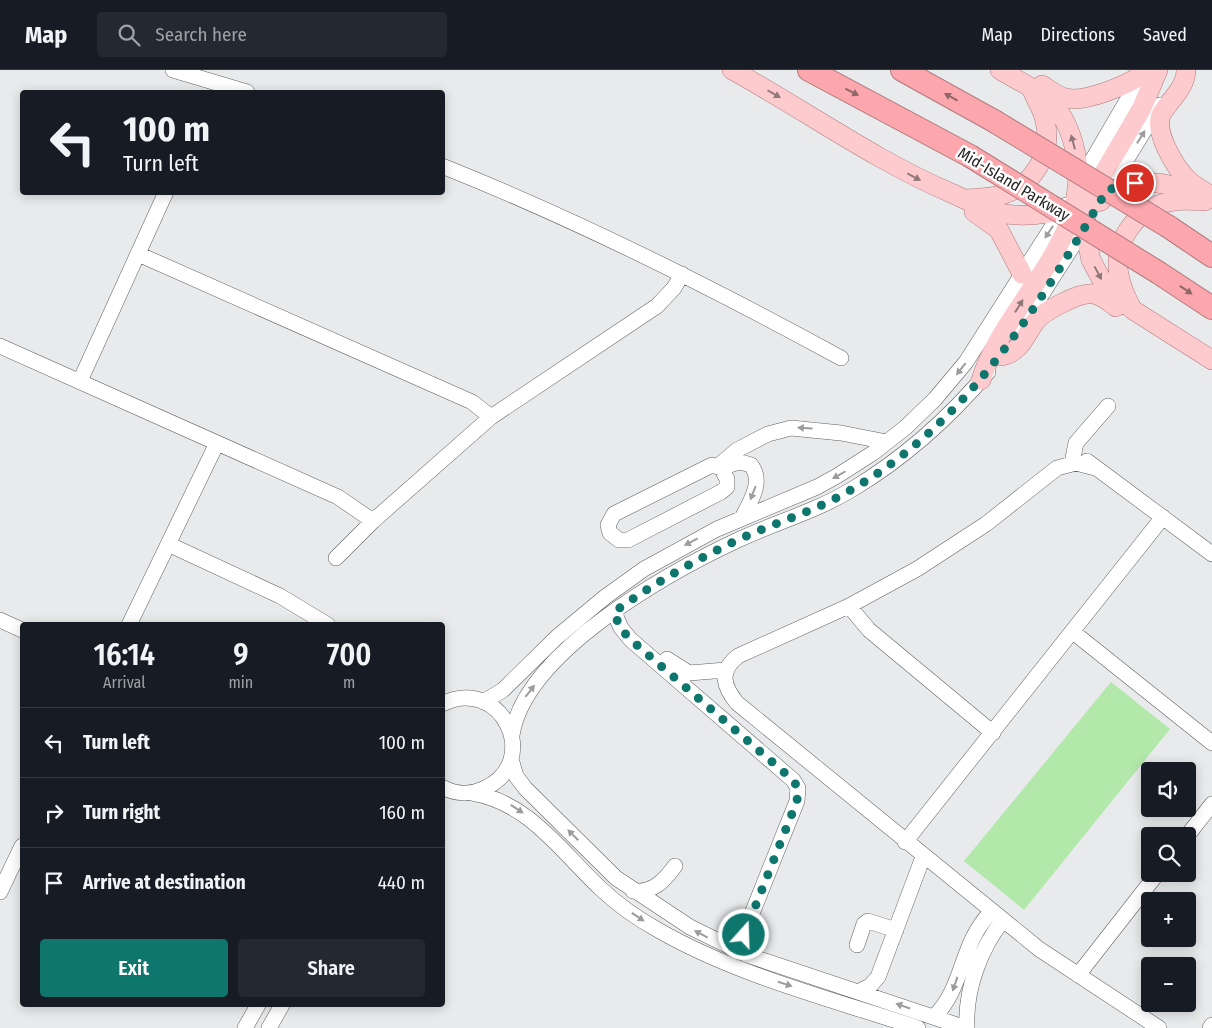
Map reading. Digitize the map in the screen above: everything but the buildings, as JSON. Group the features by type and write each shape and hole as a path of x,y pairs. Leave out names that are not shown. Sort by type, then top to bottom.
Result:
{"highway":[{"name":"Mid-Island Parkway","path":"809,70 970,156 1212,308"},
{"path":"902,70 994,121 1169,227 1212,256"}],"main road":[{"path":"732,70 895,167 1000,213 1036,214 1135,183 1155,182 1182,188 1210,201"},
{"path":"1000,70 1031,88 1055,106 1068,126 1076,154 1083,200 1084,227 1091,260 1098,275 1116,298 1212,360"},
{"path":"1015,70 1056,94 1073,99 1085,98 1118,86 1149,71"},
{"path":"1184,70 1182,85 1162,114 1159,128 1180,171 1210,201"},
{"path":"981,380 996,344 1064,236 1083,200 1141,110 1149,71"},
{"path":"958,196 992,197 1011,192 1027,181 1039,166 1046,148 1047,130 1045,120 1031,88"},
{"path":"958,196 961,205 989,221 999,230 1022,274"},
{"path":"1133,310 1121,283 1118,265 1120,248 1131,226 1146,212 1164,203 1182,200 1210,201"},
{"path":"1001,356 1012,353 1019,347 1042,315 1085,294 1102,297 1141,325 1150,328 1157,326"}],"street":[{"path":"173,70 212,87 233,90"},
{"path":"484,702 510,685 557,637 600,601 661,559 742,518 817,487 855,465 888,442 921,413 951,381 980,342 1022,274 1083,200 1184,70"},
{"path":"445,167 550,211 682,274 841,358"},
{"path":"80,381 165,195"},
{"path":"998,915 991,937 981,956 967,1002 966,1028 748,955 704,935 662,910 616,878 516,776 511,759 512,735 516,717 528,693 558,660 612,613 654,585 712,552 821,506 868,480 923,438 981,380 1001,356 1033,310 1084,227"},
{"path":"138,254 465,399 479,406 491,417"},
{"path":"336,558 373,521 491,417 657,306 669,294 682,274"},
{"path":"0,346 338,497 373,521"},
{"path":"1073,458 1076,442 1108,406"},
{"path":"721,468 736,450 768,434 792,428 841,433 888,442"},
{"path":"130,622 217,443"},
{"path":"1159,1028 1039,949 923,857 737,703 727,698 720,689 722,670 732,660 751,649 849,606 917,569 957,544 1009,507 1063,461 1073,458 1085,460 1212,554"},
{"path":"721,468 728,483 721,492 628,540 619,540 610,533 608,525 614,514 712,465 721,468 735,463 751,465 756,474 755,490 742,518"},
{"path":"1052,472 1063,465 1076,463 1095,468"},
{"path":"905,842 1163,516"},
{"path":"168,544 280,596 323,622"},
{"path":"600,601 612,613 620,628 631,640 793,780 798,788 797,801 745,930 744,946 748,955"},
{"path":"849,606 869,630 993,733"},
{"path":"0,620 20,629"},
{"path":"1073,632 1212,743"},
{"path":"656,651 677,667 689,673 722,670"},
{"path":"445,701 469,698 484,702 497,709 504,717 512,735"},
{"path":"472,793 494,783 506,771 511,759"},
{"path":"447,791 497,798 520,810 601,889 628,910 686,946 751,973 918,1028"},
{"path":"1194,827 1212,804"},
{"path":"0,892 20,850"},
{"path":"860,991 870,986 878,977 923,857"},
{"path":"633,891 653,888 671,872 660,893 662,910"},
{"path":"1078,975 1151,882"},
{"path":"934,1017 951,997 976,929 998,915"},
{"path":"857,945 864,924 868,921 896,930"},
{"path":"966,952 974,951 981,956"},
{"path":"878,977 884,999"},
{"path":"245,1028 257,1007"},
{"path":"269,1028 281,1007"}],"green space":[{"path":"1111,682 1170,729 1143,762 1141,762 1141,765 1024,910 964,861"}],"route":[{"path":"744,935 797,801 798,788 793,780 631,640 620,628 614,612 654,585 712,552 828,502 877,474 903,455 943,420 1001,356 1033,310 1107,190 1135,183"}]}
